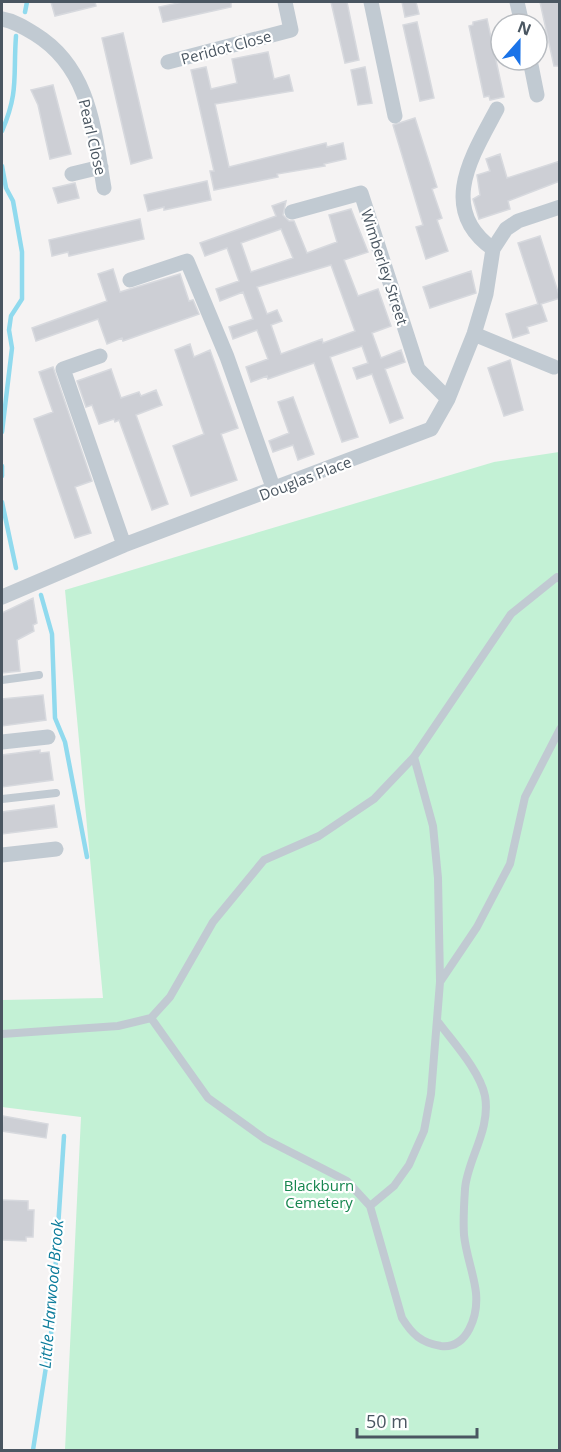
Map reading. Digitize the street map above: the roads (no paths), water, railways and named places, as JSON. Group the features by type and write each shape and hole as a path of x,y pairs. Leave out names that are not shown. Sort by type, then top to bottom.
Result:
{"street":[{"name":"Peridot Close","path":"168,62 291,30 285,2"},
{"path":"372,2 395,116"},
{"name":"Pearl Close","path":"2,20 21,25 56,48 67,59 84,95 104,188"},
{"path":"532,72 537,94"},
{"path":"497,109 464,177 462,203 472,233 493,249 506,229 518,221 559,208"},
{"path":"72,174 101,166"},
{"name":"Wimberley Street","path":"292,212 361,192 418,369 448,399"},
{"name":"Douglas Place","path":"2,597 124,545 431,429 448,399 474,334 486,294 493,249"},
{"path":"130,280 187,261 227,357 274,490"},
{"path":"474,334 554,367"},
{"path":"100,356 63,369 124,545"},
{"path":"2,742 48,737"},
{"path":"2,855 56,849"}],"lane":[{"path":"2,1034 118,1026 151,1018 170,998 213,922 264,860 319,836 374,799 414,758 511,614 557,577 560,579"},
{"path":"2,680 39,675"},
{"path":"440,982 477,927 510,864 525,797 560,729"},
{"path":"370,1206 394,1186 409,1165 424,1131 431,1094 439,1023 438,878 433,826 414,758"},
{"path":"2,799 56,793"},
{"path":"151,1018 208,1098 265,1139 347,1181 370,1206 402,1318 412,1334 429,1344 448,1347 457,1344 467,1335 476,1307 476,1291 464,1234 465,1186 482,1140 485,1096 469,1063 439,1023"}],"waterway":[{"name":"Little Harwood Brook","path":"25,12 27,2"},
{"name":"Little Harwood Brook","path":"2,131 13,94 16,36"},
{"name":"Little Harwood Brook","path":"2,166 6,188 13,201 22,252 22,299 11,316 9,330 12,348 2,432"},
{"name":"Little Harwood Brook","path":"2,466 2,476"},
{"name":"Little Harwood Brook","path":"2,502 16,568"},
{"name":"Little Harwood Brook","path":"41,595 52,634 55,718 65,742 87,857"},
{"name":"Little Harwood Brook","path":"33,1450 51,1335 64,1136"}],"park label":[{"name":"Blackburn Cemetery","path":"319,1194"}]}
